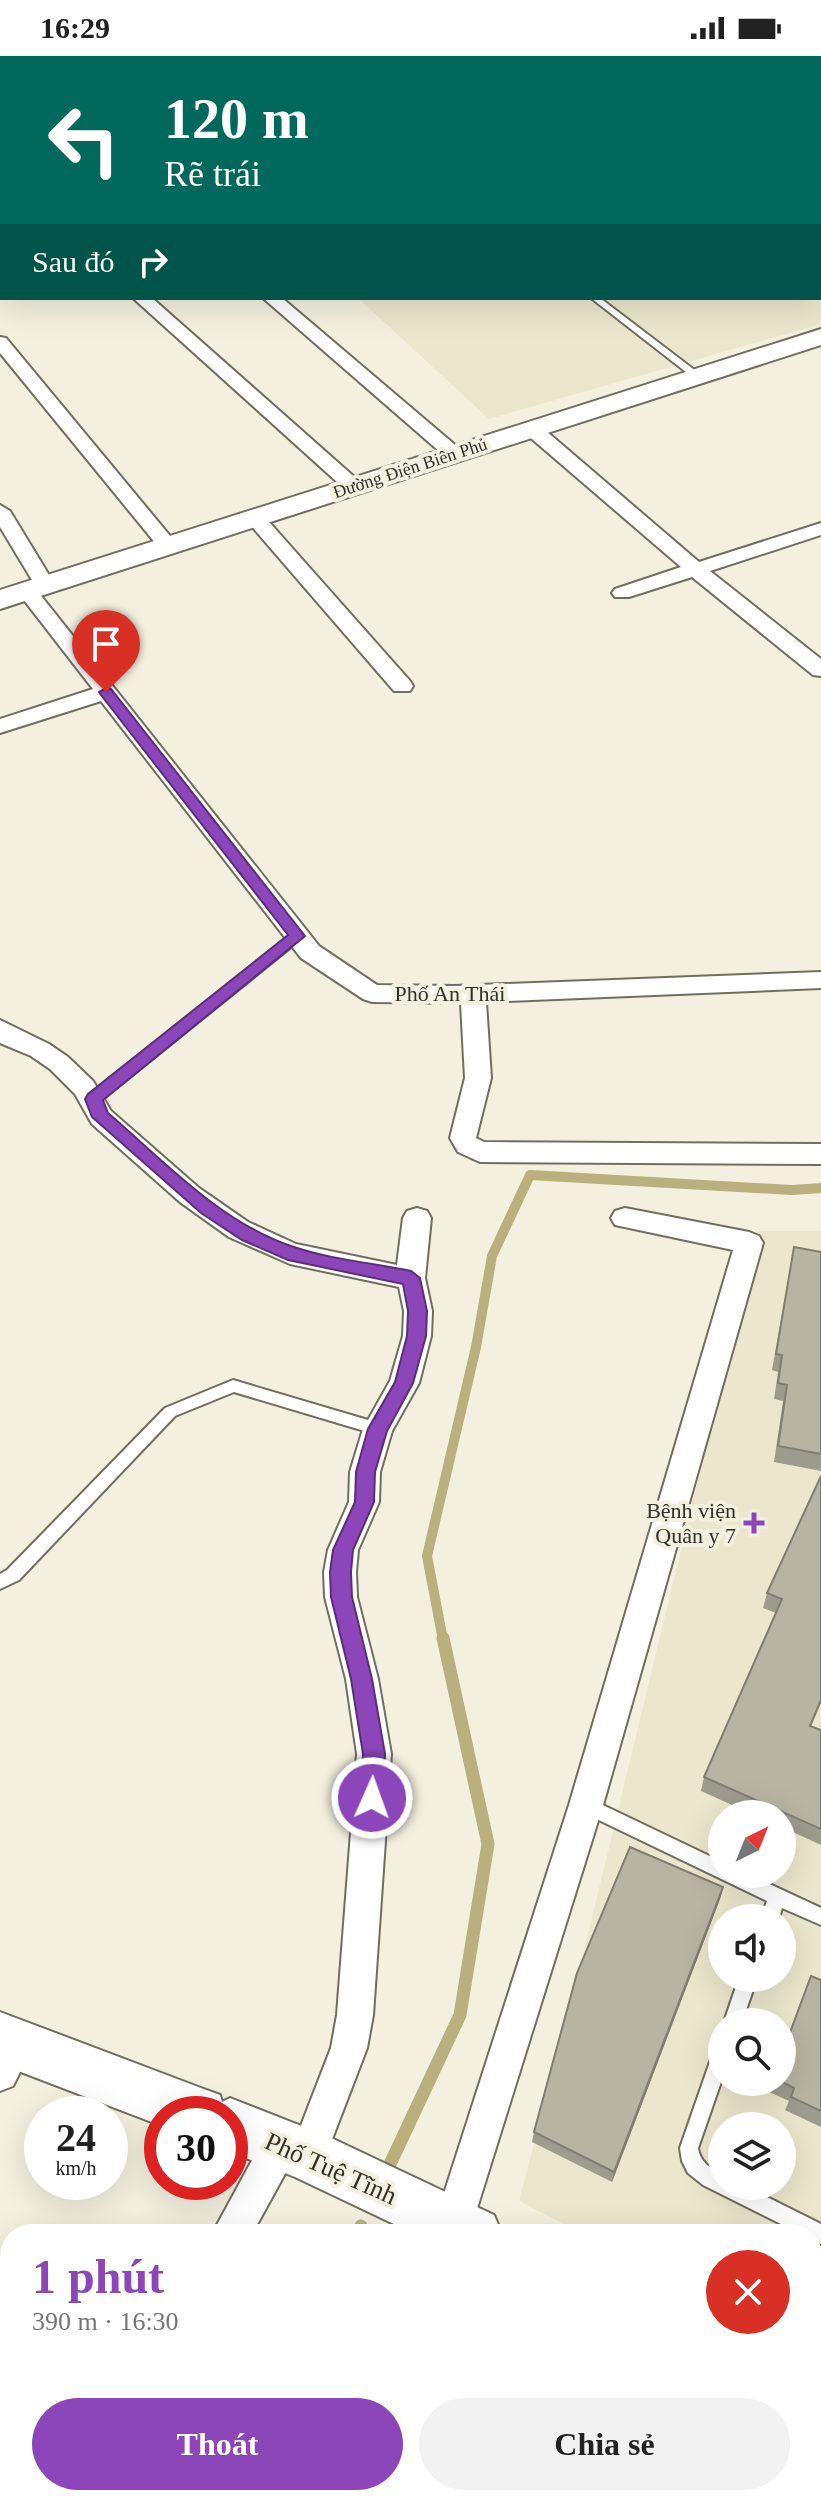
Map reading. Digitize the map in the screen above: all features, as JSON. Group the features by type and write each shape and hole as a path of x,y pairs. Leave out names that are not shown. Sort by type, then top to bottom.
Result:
{"main road":[{"name":"Đường Điện Biên Phủ","path":"0,600 821,337"},
{"path":"5,2052 144,2096"},
{"name":"Phố Tuệ Tĩnh","path":"248,2132 295,2149 448,2224"}],"street":[{"path":"144,300 353,486"},
{"path":"274,300 454,454"},
{"path":"0,342 168,546"},
{"path":"532,429 695,569 821,670"},
{"name":"Phố An Thái","path":"0,511 36,588 106,692 310,952 372,993 473,995 821,980"},
{"path":"255,518 402,686"},
{"path":"622,593 821,529"},
{"path":"0,726 106,692"},
{"path":"473,995 478,1078 463,1138 467,1145 480,1152 821,1154"},
{"path":"0,1029 6,1035 41,1051 94,1099 101,1117 208,1208 249,1235 288,1253 411,1278"},
{"path":"239,2224 295,2149 349,2048 355,2015 374,1754 362,1679 341,1597 340,1572 343,1550 364,1502 365,1472 378,1429 404,1383 417,1336 418,1311 411,1278 417,1218"},
{"path":"462,2224 749,1243 625,1218"}],"lane":[{"path":"598,300 698,377"},
{"path":"94,1099 297,936"},
{"path":"0,1582 13,1575 170,1412 233,1386 378,1429"},
{"path":"586,1805 708,1864"},
{"path":"758,1888 821,1917"},
{"path":"775,1904 777,1897"},
{"path":"708,2093 689,2148 691,2162 708,2176"},
{"path":"753,2200 801,2224"}],"shaded area":[{"path":"360,300 820,300 821,324 489,419"},
{"name":"Bệnh viện Quân y 7","path":"758,1231 821,1231 821,2224 564,2224 519,2201 576,1984"}],"building":[{"path":"794,1247 821,1252 821,1454 778,1446 787,1385 778,1383 782,1355 776,1354"},
{"path":"821,1476 821,1700 810,1726 821,1730 821,1829 796,1818 796,1800 756,1800 704,1777 782,1599 767,1593"},
{"path":"630,1847 708,1881 708,1888 723,1888 716,1904 708,1904 708,1926 614,2172 534,2132 577,1973"},
{"path":"811,1976 821,1980 821,2111 791,2097 796,2096 796,2016"}],"waterway":[{"path":"443,1640 427,1556 476,1347 492,1256 530,1175 792,1190 821,1188"},
{"path":"391,2162 460,2015 488,1844 443,1638"}],"place":[{"name":"Bệnh viện Quân y 7","path":"754,1523"}],"route":[{"path":"106,692 297,936 94,1099 101,1117 208,1208 249,1235 288,1253 411,1278 418,1311 417,1336 404,1383 378,1429 365,1472 364,1502 343,1550 340,1572 341,1597 362,1679 374,1754 372,1798"}]}
